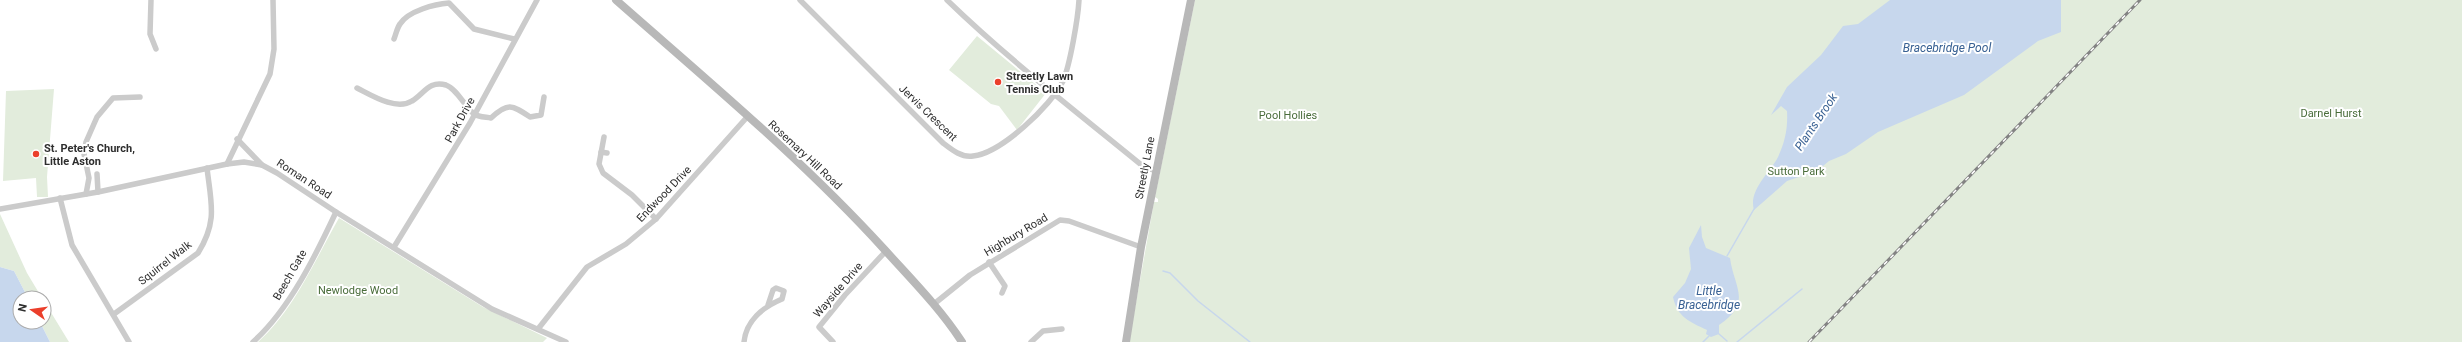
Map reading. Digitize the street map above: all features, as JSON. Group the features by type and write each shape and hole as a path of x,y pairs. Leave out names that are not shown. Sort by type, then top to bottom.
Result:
{"main road":[{"name":"Rosemary Hill Road","path":"616,0 799,162 886,251 934,304 962,342"},
{"name":"Streetly Lane","path":"1126,342 1141,247 1191,0"}],"street":[{"path":"151,0 150,34 156,50"},
{"path":"227,164 270,74 273,63 273,0"},
{"name":"Park Drive","path":"394,247 475,115 514,39 537,0"},
{"name":"Jervis Crescent","path":"800,0 943,143 953,151 964,155 981,154 1007,142 1023,129 1054,93 1064,77 1079,0"},
{"path":"947,0 980,31 1144,167 1156,171"},
{"path":"394,39 400,23 415,12 433,4 449,3 474,29 514,39"},
{"path":"357,88 377,99 399,103 411,102 426,88 436,84 448,86 475,115 491,118 503,107 514,106 530,117 541,115 544,97"},
{"path":"86,194 89,178 84,154 86,142 97,117 113,98 140,97"},
{"name":"Endwood Drive","path":"538,329 587,267 626,244 656,219 748,116"},
{"path":"604,137 600,152 599,164 602,173 632,195 656,219"},
{"path":"238,139 262,165"},
{"path":"600,152 607,153"},
{"name":"Roman Road","path":"0,209 98,192 227,164 244,162 262,165 278,173 336,212 492,309 566,342"},
{"name":"Squirrel Walk","path":"114,314 198,252 203,245 212,226 207,168"},
{"path":"96,174 98,192"},
{"path":"60,198 72,245 114,314 129,342"},
{"name":"Beech Gate","path":"253,342 263,333 285,306 336,212"},
{"name":"Highbury Road","path":"934,304 990,262 1060,220 1069,221 1141,247"},
{"name":"Wayside Drive","path":"833,342 819,327 886,251"},
{"path":"990,262 1005,286 1002,293"},
{"path":"744,342 745,331 768,305"},
{"path":"1031,342 1039,333 1055,325 1062,329"}],"green space":[{"name":"Sutton Park","path":"1195,0 2462,0 2462,342 1129,342 1154,202 1158,202 1158,199 1155,197"},
{"name":"Streetly Lawn Tennis Club","path":"977,36 1046,93 1017,130 999,106 991,104 949,70"},
{"path":"54,89 47,177 48,197 37,197 36,178 3,181 6,91"},
{"path":"0,214 27,273 37,290 24,290 14,271 0,267"},
{"name":"Newlodge Wood","path":"339,218 483,307 547,338 543,342 258,342 271,329 293,300"},
{"path":"52,314 69,342 50,342 44,330 52,330"}],"water":[{"name":"Bracebridge Pool","path":"1890,0 2061,0 2061,32 2038,41 1964,95 1878,132 1846,154 1829,161 1817,171 1787,181 1754,210 1754,196 1761,182 1778,157 1786,135 1787,111 1781,106 1771,115 1787,87 1821,55 1843,26 1858,24"},
{"name":"Little Bracebridge","path":"1701,225 1702,237 1706,248 1730,258 1739,294 1736,309 1719,325 1719,334 1711,337 1706,334 1707,330 1685,318 1681,314 1673,297 1685,283 1691,269 1689,248"},
{"path":"0,267 14,271 24,290 12,290 12,330 44,330 50,342 0,342"}],"waterway":[{"name":"Plants Brook","path":"1727,256 1754,209"},
{"path":"1163,271 1170,273 1198,301 1250,342"},
{"path":"1737,342 1802,289"},
{"path":"1719,334 1727,341"},
{"name":"Plants Brook","path":"1703,342 1709,336"}],"railway":[{"path":"1809,342 2140,0"}],"place":[{"name":"Streetly Lawn Tennis Club","path":"998,82"},
{"name":"St. Peter's Church, Little Aston","path":"36,154"}],"park label":[{"name":"Darnel Hurst","path":"2331,113"},
{"name":"Pool Hollies","path":"1288,115"}]}
